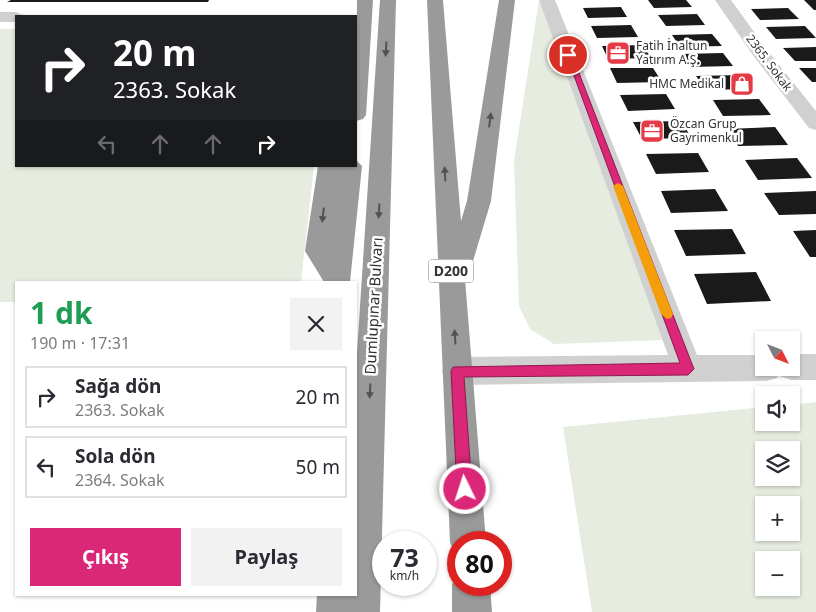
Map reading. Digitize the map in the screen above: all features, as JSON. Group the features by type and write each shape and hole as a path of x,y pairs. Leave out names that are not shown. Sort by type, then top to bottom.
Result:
{"highway":[{"path":"348,15 351,0"},
{"path":"357,102 365,0"},
{"name":"Dumlupınar Bulvarı","path":"360,612 388,0"},
{"path":"452,286 479,201 507,0"},
{"name":"D200","path":"437,1 467,531"},
{"path":"329,167 318,251 337,280"},
{"path":"337,280 351,167"},
{"path":"336,596 336,612"},
{"path":"471,596 472,612"}],"street":[{"path":"547,0 688,369"},
{"name":"2365. Sokak","path":"723,0 761,54 816,124"},
{"path":"0,17 15,17"},
{"path":"800,367 816,367"},
{"path":"457,371 755,368"}],"shaded area":[{"path":"539,0 663,340 554,344 530,329 519,306 514,161"},
{"path":"0,29 15,29 15,167 314,167 301,281 15,281 15,302 0,302"},
{"path":"816,402 816,612 592,612 563,427 755,408 755,431 800,431 800,404"}],"building":[{"path":"11,0 209,0 208,2 7,2"},
{"path":"648,0 686,0 692,7 654,8"},
{"path":"804,0 816,0 816,10 814,10"},
{"path":"621,7 627,17 588,18 583,8"},
{"path":"788,8 799,19 760,20 751,9"},
{"path":"697,14 705,25 666,26 658,15"},
{"path":"631,25 638,37 597,38 591,26"},
{"path":"805,26 816,38 776,39 766,27"},
{"path":"712,34 722,46 680,47 672,35"},
{"path":"643,45 651,58 608,59 602,46"},
{"path":"816,47 816,61 795,61 783,48"},
{"path":"723,53 733,66 690,67 681,54"},
{"path":"610,68 653,68 662,82 617,83"},
{"path":"799,68 816,68 816,82 812,82"},
{"path":"740,75 751,89 706,90 696,76"},
{"path":"666,94 675,109 628,111 620,95"},
{"path":"759,99 771,115 723,116 713,100"},
{"path":"682,121 691,138 642,139 633,122"},
{"path":"775,127 788,145 738,146 727,129"},
{"path":"698,153 709,172 656,174 646,154"},
{"path":"797,158 812,178 758,180 745,160"},
{"path":"715,189 728,211 671,213 661,191"},
{"path":"816,191 816,214 779,215 764,193"},
{"path":"732,229 746,254 686,256 674,230"},
{"path":"816,230 816,257 810,257 793,231"},
{"path":"756,272 771,301 707,304 694,274"}],"slow traffic":[{"path":"618,186 667,314"}],"place":[{"name":"Fatih İnaltun Yatırım A.Ş.","path":"618,53"},
{"name":"HMC Medikal","path":"742,84"},
{"name":"Özcan Grup Gayrimenkul","path":"652,131"}],"route":[{"path":"465,489 457,371 688,369 568,55"}]}
